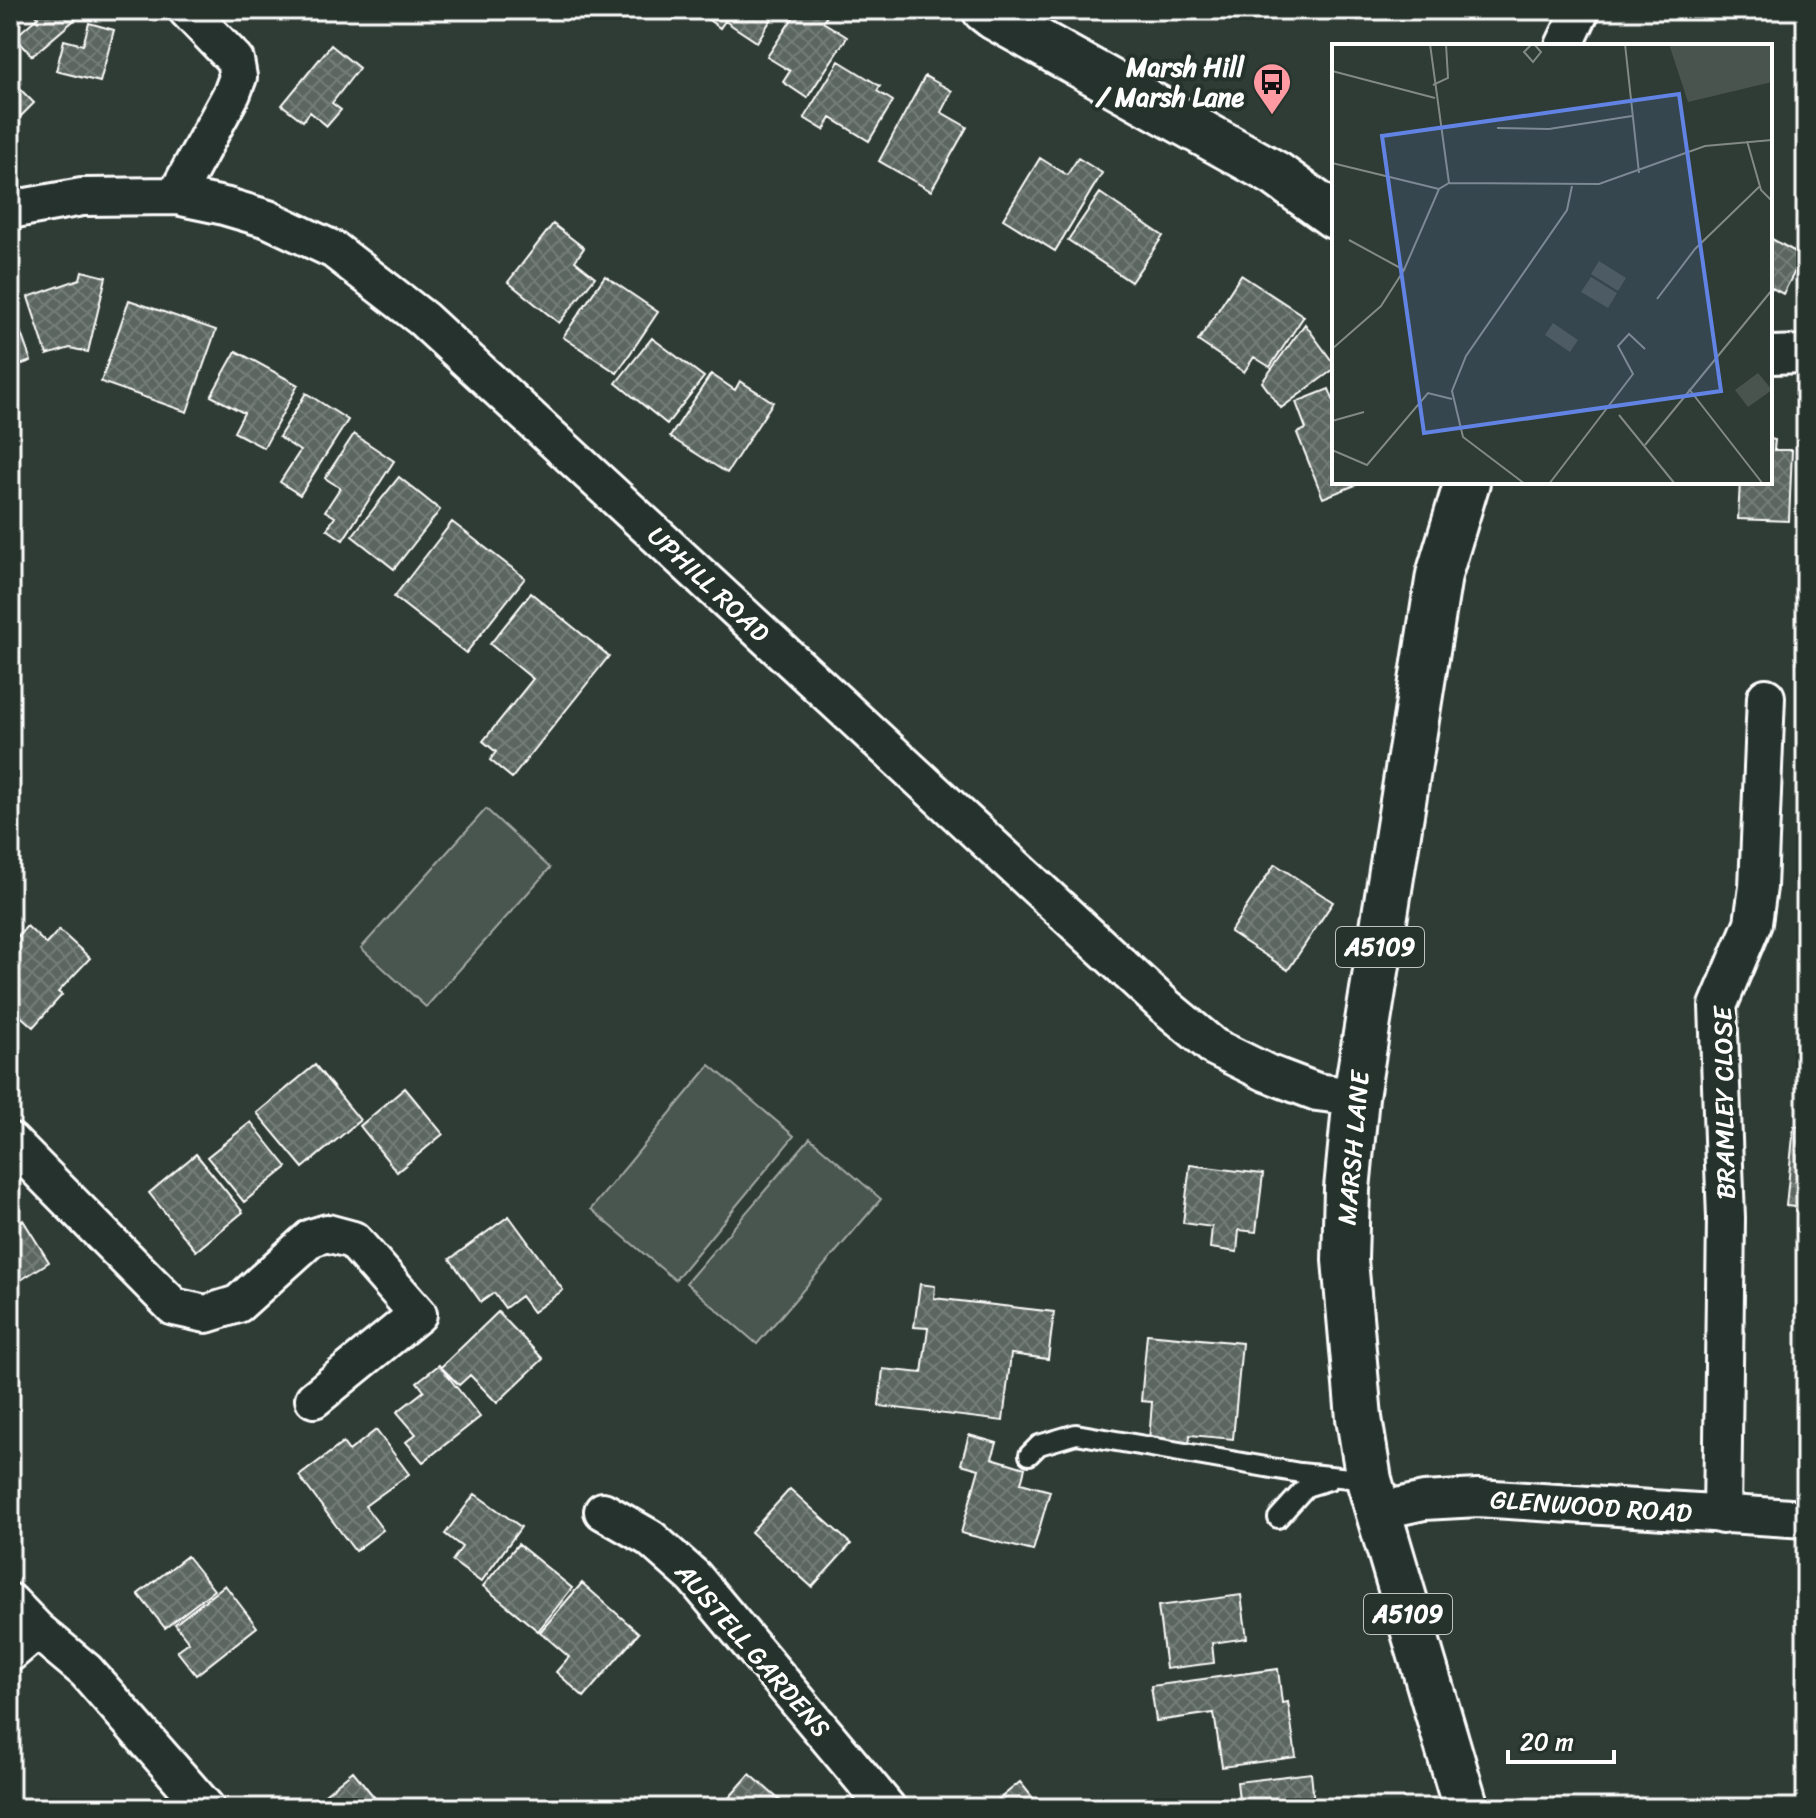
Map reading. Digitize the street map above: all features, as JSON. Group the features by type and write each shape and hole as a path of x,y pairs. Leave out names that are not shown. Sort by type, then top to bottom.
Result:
{"main road":[{"path":"993,12 1276,174 1332,215"},
{"name":"MARSH LANE","path":"1466,484 1439,575 1356,1097 1347,1189 1345,1260 1362,1490 1466,1808"}],"street":[{"path":"176,196 238,77 235,60 187,10"},
{"path":"1565,44 1581,10"},
{"name":"UPHILL ROAD","path":"10,210 82,197 176,196 268,219 334,250 423,319 1165,1006 1214,1047 1267,1073 1317,1092 1356,1097"},
{"path":"1772,355 1806,354"},
{"name":"BRAMLEY CLOSE","path":"1722,1515 1726,1218 1718,1006 1753,923 1758,887 1766,697"},
{"path":"10,1141 174,1307 206,1314 238,1304 311,1238 327,1233 353,1240 418,1314 314,1399"},
{"name":"GLENWOOD ROAD","path":"1362,1490 1424,1501 1478,1498 1806,1519"},
{"name":"AUSTELL GARDENS","path":"603,1511 650,1538 694,1577 887,1808"},
{"path":"10,1602 23,1642 86,1671 206,1808"}],"lane":[{"path":"1029,1455 1039,1445 1076,1434 1300,1473 1362,1490"},
{"path":"1278,1518 1306,1487 1362,1490"}],"shaded area":[{"path":"486,809 550,868 426,1007 361,948"},
{"path":"710,1065 794,1136 675,1280 591,1209"},
{"path":"810,1138 881,1199 757,1344 686,1283"}],"building":[{"path":"32,10 86,10 32,56 15,37 38,17"},
{"path":"711,10 777,10 757,42 725,21 720,28 706,18"},
{"path":"798,10 831,10 823,22 847,37 807,98 783,82 790,71 767,57"},
{"path":"89,23 114,30 100,82 56,71 64,40 83,45"},
{"path":"331,45 359,68 332,103 341,110 327,126 310,112 303,121 282,105"},
{"path":"839,61 880,86 877,91 893,101 869,141 831,118 824,130 804,118"},
{"path":"925,76 952,91 941,112 967,127 931,191 879,161"},
{"path":"10,79 34,103 10,127"},
{"path":"1040,158 1067,175 1078,158 1102,173 1055,251 1003,219"},
{"path":"1100,193 1163,236 1131,282 1068,240"},
{"path":"553,224 584,248 575,261 595,277 559,323 508,282"},
{"path":"1772,239 1803,256 1783,294 1772,288"},
{"path":"82,271 106,277 88,352 70,348 47,355 28,297 80,279"},
{"path":"1241,275 1304,316 1270,367 1254,357 1244,372 1198,341"},
{"path":"605,276 658,312 617,373 563,337"},
{"path":"129,300 216,330 187,412 101,382"},
{"path":"10,303 31,361 14,367 10,373"},
{"path":"1305,324 1332,361 1332,370 1281,408 1262,382"},
{"path":"652,338 704,377 667,424 616,383"},
{"path":"236,351 298,385 264,448 234,432 244,413 211,396"},
{"path":"711,374 735,390 740,381 773,402 727,473 670,437"},
{"path":"1329,389 1332,397 1332,484 1358,484 1323,498 1297,433 1306,429 1296,402"},
{"path":"306,393 348,420 300,495 280,482 300,451 279,437"},
{"path":"354,434 394,461 343,540 327,529 335,517 325,511 340,488 325,478"},
{"path":"1772,439 1775,440 1774,450 1792,450 1789,521 1738,519 1740,484 1772,484"},
{"path":"1800,446 1806,446 1806,528 1800,528"},
{"path":"399,477 440,510 394,569 352,536"},
{"path":"452,522 525,578 466,653 394,597"},
{"path":"531,593 609,656 512,778 490,760 496,752 483,741 533,679 490,644"},
{"path":"1275,864 1333,902 1288,970 1230,932"},
{"path":"27,926 46,944 59,930 90,958 58,992 62,995 33,1027 15,1011 10,1016 10,945"},
{"path":"315,1065 360,1120 303,1168 257,1113"},
{"path":"405,1088 443,1134 397,1172 360,1126"},
{"path":"251,1122 287,1167 244,1202 207,1157"},
{"path":"1794,1126 1806,1127 1806,1208 1786,1206"},
{"path":"196,1154 243,1212 196,1251 149,1193"},
{"path":"1190,1165 1263,1174 1256,1232 1239,1230 1237,1252 1210,1248 1212,1227 1183,1223"},
{"path":"509,1216 563,1290 533,1312 521,1296 505,1308 494,1293 481,1302 450,1259"},
{"path":"23,1220 49,1262 10,1287 10,1228"},
{"path":"920,1284 935,1286 934,1298 1054,1312 1048,1359 1011,1354 1003,1421 879,1406 883,1369 922,1373 928,1328 914,1327"},
{"path":"498,1312 543,1359 497,1403 470,1375 459,1385 441,1367"},
{"path":"1147,1334 1242,1343 1233,1439 1190,1435 1189,1445 1149,1441 1152,1402 1141,1401"},
{"path":"439,1365 480,1417 423,1462 406,1442 416,1434 397,1412 424,1391 417,1382"},
{"path":"376,1430 409,1474 365,1506 383,1530 355,1551 299,1476 343,1443 349,1451"},
{"path":"969,1435 997,1443 992,1458 1025,1468 1021,1483 1050,1491 1033,1551 961,1533 979,1469 961,1464"},
{"path":"790,1489 851,1544 812,1587 751,1532"},
{"path":"475,1494 521,1527 481,1582 452,1561 462,1547 445,1534"},
{"path":"518,1544 572,1588 538,1631 483,1586"},
{"path":"187,1556 214,1590 165,1628 138,1594"},
{"path":"582,1583 639,1633 584,1697 556,1672 569,1657 540,1632"},
{"path":"225,1585 257,1627 196,1675 177,1651 189,1642 175,1624"},
{"path":"1241,1595 1247,1638 1212,1643 1214,1663 1166,1669 1158,1606"},
{"path":"1278,1669 1282,1703 1288,1702 1296,1757 1222,1767 1214,1713 1156,1721 1151,1686"},
{"path":"353,1771 383,1808 308,1808"},
{"path":"1311,1773 1314,1803 1240,1808 1237,1782"},
{"path":"750,1774 783,1803 778,1808 720,1808"},
{"path":"1020,1782 1041,1808 988,1808"},
{"path":"1314,1803 1314,1808 1269,1808"}],"place":[{"name":"Marsh Hill / Marsh Lane","path":"1272,116"}]}
